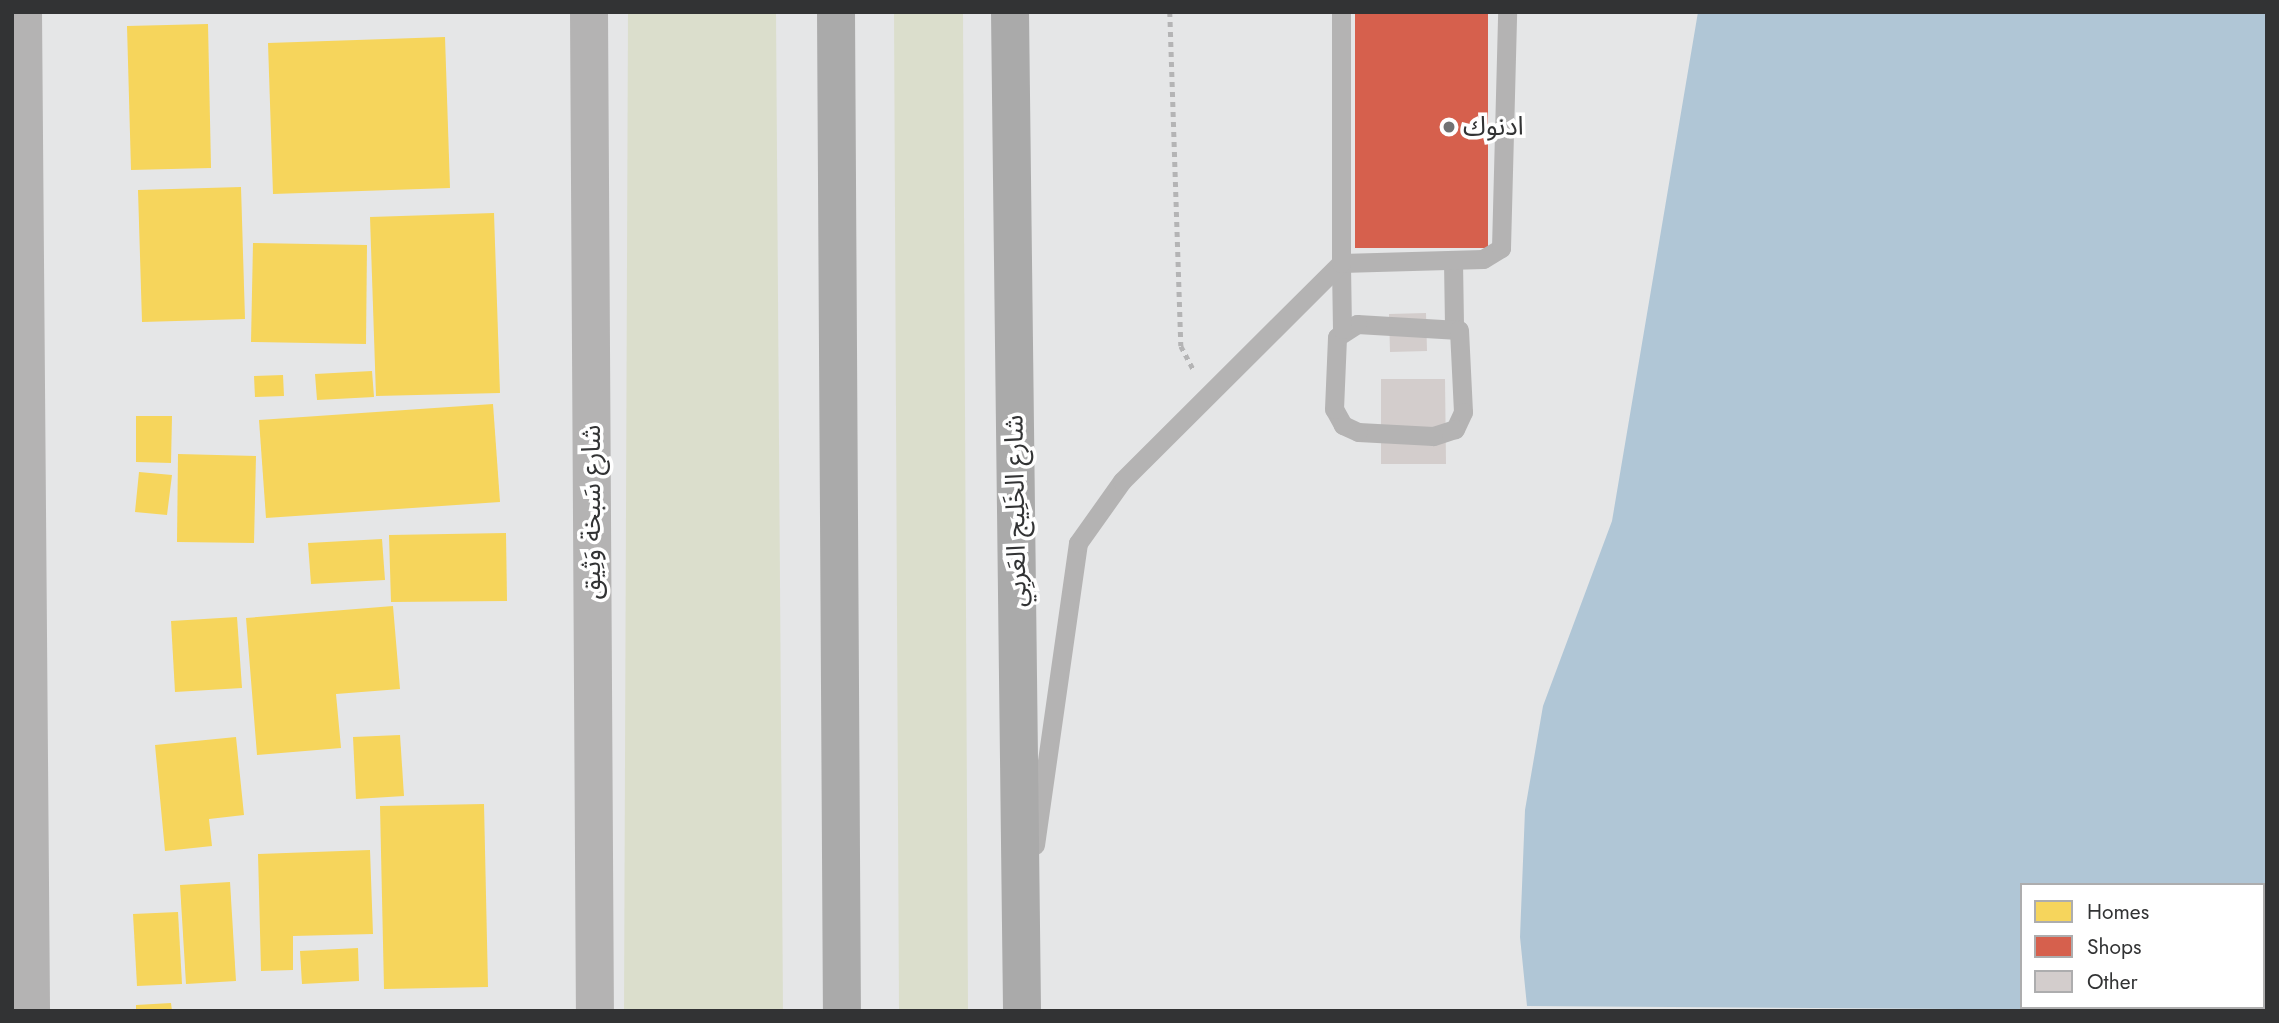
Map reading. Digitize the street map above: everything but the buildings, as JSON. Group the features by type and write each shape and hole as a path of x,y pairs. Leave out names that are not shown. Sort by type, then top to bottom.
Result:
{"highway":[{"path":"836,12 842,1011"},
{"name":"شارع الخَلِيج العَربِي","path":"1010,12 1022,1011"}],"street":[{"path":"23,12 31,1011"},
{"name":"شارع سَبخة وَثِيق","path":"589,12 594,1011"}],"lane":[{"path":"1341,12 1342,329 1335,409 1343,425 1358,432 1433,436 1455,429 1463,412 1462,336 1454,327 1453,261"},
{"path":"1021,943 1078,543 1122,481 1341,263 1490,258 1500,248 1507,12"},
{"path":"1342,329 1454,327"}],"path":[{"path":"1170,12 1181,346 1197,377"}],"green space":[{"path":"628,12 776,12 783,1011 624,1011"},
{"path":"894,12 963,12 968,1011 899,1011"}],"water":[{"path":"1698,12 2267,12 2267,1011 1527,1006 1520,937 1525,810 1543,706 1612,521"}],"place":[{"name":"ادنوك","path":"1449,127"}]}
